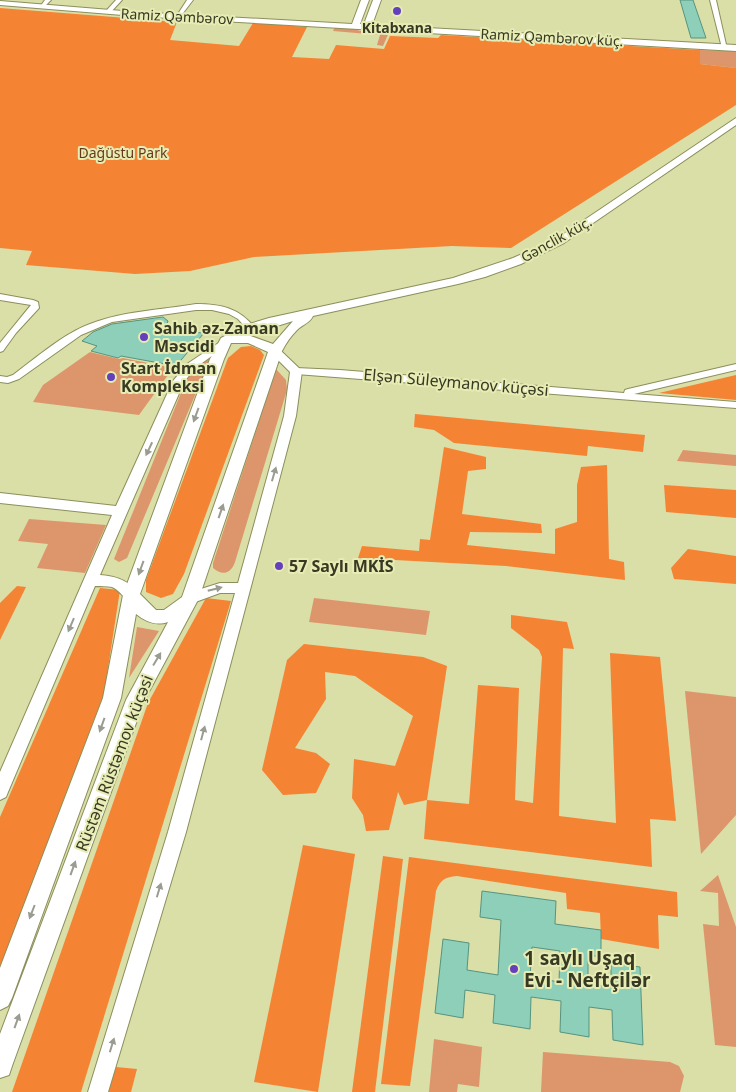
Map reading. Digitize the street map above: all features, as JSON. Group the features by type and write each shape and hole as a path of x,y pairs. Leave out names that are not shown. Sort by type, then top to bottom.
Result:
{"main road":[{"path":"355,24 365,0"},
{"path":"368,27 377,0"},
{"name":"Ramiz Qəmbərov","path":"5,2 108,12 355,24 368,27"},
{"name":"Ramiz Qəmbərov küç.","path":"368,27 736,48"},
{"name":"Gənclik küç.","path":"256,326 481,274 540,252 736,121"},
{"path":"226,341 237,338 252,339 276,351 283,337 291,328 308,317 323,311"},
{"path":"226,341 256,326"},
{"name":"Rüstəm Rüstəmov küçəsi","path":"0,998 112,698 131,595 217,359 226,341"},
{"name":"Rüstəm Rüstəmov küçəsi","path":"0,1066 135,700 190,598 276,351"},
{"path":"131,595 140,610 148,616 157,618 170,615 190,598"}],"street":[{"path":"41,7 48,0"},
{"path":"108,12 119,0"},
{"path":"178,16 190,0"},
{"path":"713,0 725,48"},
{"path":"0,297 30,302 35,304 35,308 13,331 0,349"},
{"path":"0,379 8,380 16,377 78,333 111,320 196,307 212,307 232,312 256,326"},
{"path":"0,792 120,511 179,381 191,366 226,341"},
{"path":"98,1092 177,832 290,416 296,372 276,351"},
{"name":"Elşən Süleymanov küçəsi","path":"617,395 736,367"},
{"name":"Elşən Süleymanov küçəsi","path":"296,372 340,373 736,405"},
{"path":"0,498 120,511"},
{"path":"90,580 117,582 124,586 131,595"},
{"path":"190,598 220,588 242,588"}],"shaded area":[{"path":"335,27 352,28 360,31 373,29 390,30 383,46 377,45 380,35 333,31"},
{"path":"700,50 736,51 736,68 700,64"},
{"name":"Start İdman Kompleksi","path":"90,352 173,368 139,415 33,402 43,385"},
{"path":"211,357 127,558 119,562 114,559 189,373"},
{"path":"276,369 286,380 287,390 235,562 229,571 223,573 213,568 213,563"},
{"path":"683,450 736,455 736,466 677,461"},
{"path":"29,519 106,525 85,573 37,568 48,544 18,541"},
{"path":"314,598 430,611 426,635 309,622"},
{"path":"137,627 159,631 129,678"},
{"path":"685,691 736,697 736,815 701,854"},
{"path":"718,875 736,927 736,1047 715,1045 703,924 719,926 718,893 700,891"},
{"path":"434,1039 482,1047 479,1087 458,1084 457,1092 429,1092"},
{"path":"543,1052 670,1062 679,1066 684,1076 680,1092 541,1092"}],"green space":[{"name":"Dağüstu Park","path":"0,8 177,22 170,40 239,46 253,23 307,27 292,57 329,59 336,45 384,49 390,36 438,38 441,35 700,50 700,64 736,68 736,105 511,248 452,246 254,257 190,271 135,274 26,265 32,251 0,248"},
{"path":"251,346 260,350 264,355 184,574 173,594 161,598 146,592 146,580 228,358 241,347"},
{"path":"736,375 736,400 659,393"},
{"path":"415,414 645,435 643,452 588,446 587,456 454,443 434,430 414,427"},
{"path":"444,447 486,457 486,469 468,471 462,514 541,524 542,533 470,532 467,545 555,554 555,529 577,522 577,485 581,467 607,465 609,559 624,562 625,580 506,566 358,558 362,546 419,551 420,539 430,540"},
{"path":"664,485 736,490 736,518 666,512"},
{"path":"688,549 736,556 736,584 674,579 671,568"},
{"path":"17,586 26,587 0,640 0,603"},
{"path":"100,588 120,590 104,694 0,967 0,817"},
{"path":"206,598 231,601 81,1092 12,1092 148,703"},
{"path":"511,615 567,622 574,649 563,648 559,816 616,823 610,653 660,657 676,821 650,819 652,867 424,839 427,800 469,804 478,685 519,688 515,800 533,803 542,657 539,650 511,628"},
{"path":"304,644 423,657 447,666 427,800 404,805 398,792 389,830 366,831 363,815 352,798 354,759 395,766 413,716 355,676 325,672 326,699 295,748 316,753 330,764 316,793 283,795 262,770 287,660"},
{"path":"303,845 355,854 318,1092 254,1082"},
{"path":"383,856 403,859 375,1092 352,1092"},
{"path":"409,857 677,892 678,917 658,915 659,949 601,939 600,913 567,909 566,893 457,876 449,877 439,884 436,891 410,1086 381,1084"},
{"path":"116,1067 137,1069 131,1092 108,1092"}],"building":[{"path":"680,0 693,0 706,38 691,38"},
{"name":"Sahib əz-Zaman Məscidi","path":"163,317 168,321 165,330 204,333 176,366 121,356 118,358 91,351 97,346 82,341 93,332 112,324"},
{"name":"1 saylı Uşaq Evi - Neftçilər","path":"482,891 556,901 555,924 601,930 601,957 588,955 588,984 611,987 611,963 640,967 643,1045 613,1040 612,1010 589,1007 589,1037 560,1032 561,1001 531,997 530,1029 493,1023 495,995 465,990 463,1018 435,1013 443,939 469,943 467,970 498,975 501,920 480,917","holes":["532,947 560,951 559,982 530,977"]}],"place":[{"name":"Kitabxana","path":"397,11"},
{"name":"Sahib əz-Zaman Məscidi","path":"144,337"},
{"name":"Start İdman Kompleksi","path":"111,377"},
{"name":"57 Saylı MKİS","path":"279,566"},
{"name":"1 saylı Uşaq Evi - Neftçilər","path":"514,969"}]}
